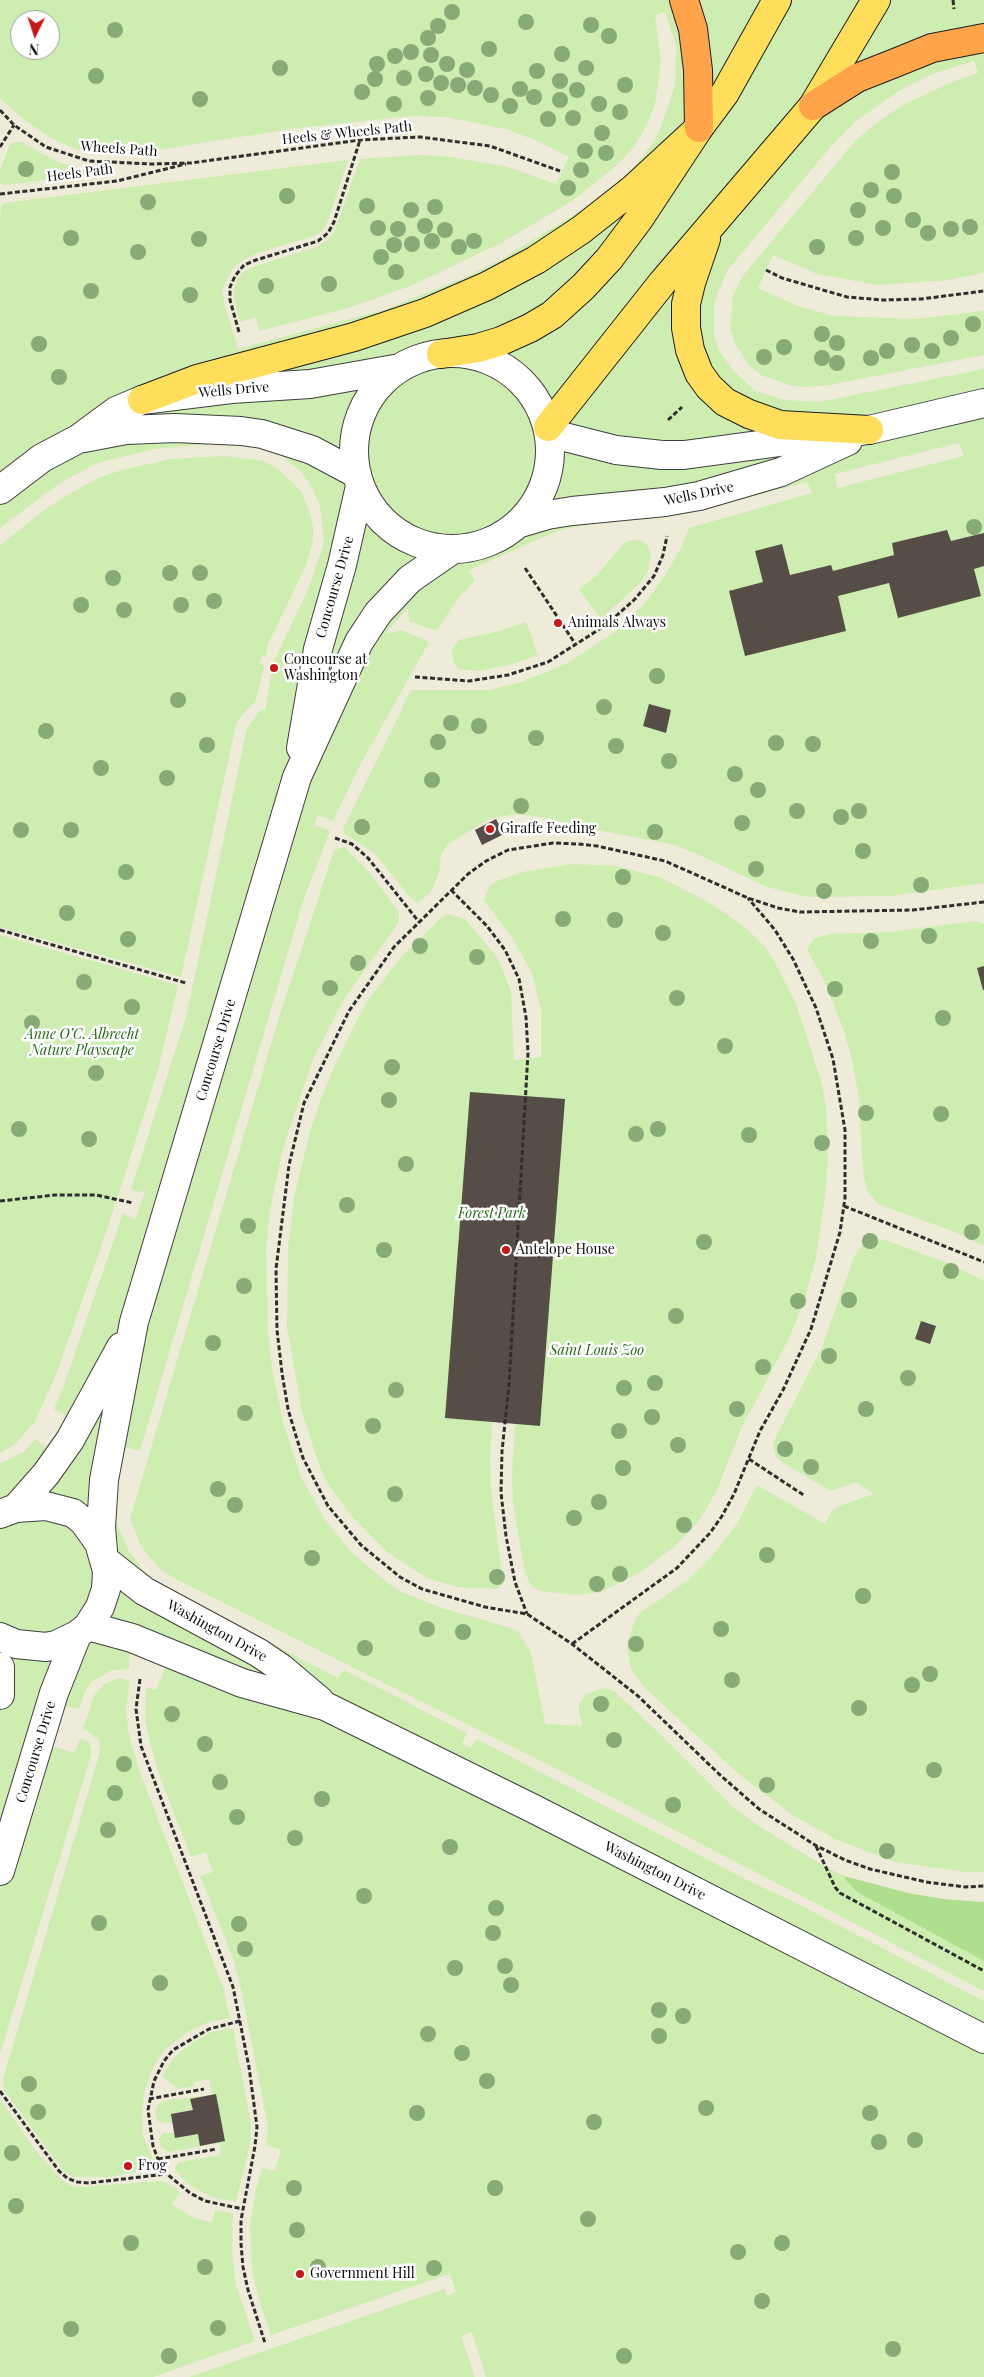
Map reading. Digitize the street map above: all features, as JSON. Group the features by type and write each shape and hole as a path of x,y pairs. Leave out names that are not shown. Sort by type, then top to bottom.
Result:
{"highway":[{"path":"684,0 693,29 698,70 699,128"},
{"path":"813,106 858,78 932,48 984,38"}],"main road":[{"path":"441,354 478,348 501,341 552,315 582,287 609,258 639,218 699,128 725,93 758,38 777,0"},
{"path":"549,430 715,219 813,106 876,0"},
{"path":"142,400 197,380 354,337 425,313 487,286 536,260 582,230 633,189 699,128"},
{"path":"715,219 702,251 686,304 690,350 699,373 725,402 749,414 780,425 869,430"}],"street":[{"path":"460,353 480,357 501,366 515,375 535,398 549,430 550,460 544,489 536,503 520,523 506,533 477,547 452,550 437,549 416,543 396,532 380,519 369,504 358,480 354,443 362,410 376,389 402,367 424,358 441,354 460,353"},
{"name":"Wells Drive","path":"0,490 42,458 78,439 116,411 142,400 231,389 310,384 402,367"},
{"name":"Wells Drive","path":"549,430 616,450 662,455 684,455 869,430 984,403"},
{"name":"Wells Drive","path":"78,439 126,430 209,428 241,430 262,434 312,450 358,480"},
{"name":"Wells Drive","path":"520,523 547,515 601,507 665,502 724,489 781,472 829,451 869,430"},
{"name":"Concourse Drive","path":"0,1871 54,1693 82,1630 94,1618 104,1597 107,1580 101,1527 104,1480 134,1322 297,777 318,648 342,565 358,480"},
{"name":"Concourse Drive","path":"297,777 359,642 378,612 410,579 452,550"},
{"name":"Concourse Drive","path":"8,1511 46,1474 70,1440 134,1322"},
{"path":"8,1511 46,1506 73,1513 88,1526 104,1556"},
{"name":"Washington Drive","path":"104,1556 144,1591 259,1653 281,1668 325,1706"},
{"path":"0,1636 16,1644 46,1647 56,1645 82,1630"},
{"name":"Washington Drive","path":"82,1630 132,1638 242,1683 325,1706 541,1812 984,2039"},
{"path":"0,1667 0,1696"}],"path":[{"path":"954,0 954,8"},
{"name":"Wheels Path","path":"0,110 14,125 46,147 88,161 151,164 191,163"},
{"path":"0,147 14,125"},
{"name":"Heels & Wheels Path","path":"191,163 360,140 420,137 450,139 490,146 560,171"},
{"path":"240,337 230,300 230,287 234,276 244,266 256,260 318,242 328,233 334,222 360,140"},
{"name":"Heels Path","path":"0,194 117,181 191,163"},
{"path":"766,270 806,286 847,297 893,300 984,291"},
{"path":"663,428 673,414 684,405"},
{"path":"415,677 468,681 499,677 548,662 576,645 622,612 649,584 663,555 667,533"},
{"path":"525,568 576,645"},
{"path":"334,838 352,844 368,858 419,922"},
{"path":"984,902 913,910 800,912 778,908 748,898 665,862 597,846 553,843 508,850 468,874 394,947 349,1011 304,1103 289,1164 276,1269 277,1330 282,1373 288,1409 303,1458 328,1506 361,1546 400,1577 422,1589 485,1607 527,1614 572,1644 638,1696 718,1774 759,1809 815,1845 845,1860 885,1873 926,1882 965,1887 984,1886"},
{"path":"451,890 487,926 505,950 519,979 526,1017 528,1053 509,1385 502,1451 501,1493 506,1536 515,1582 527,1614"},
{"path":"572,1644 677,1568 692,1554 722,1516 760,1431 811,1329 840,1232 844,1206 845,1130 840,1092 826,1036 816,1008 793,959 774,930 748,898"},
{"path":"0,930 186,983"},
{"path":"0,1202 55,1195 96,1195 123,1200"},
{"path":"844,1206 984,1262"},
{"path":"749,1459 805,1496"},
{"path":"141,1676 136,1709 141,1746 233,1987 240,2021 257,2127 241,2220 243,2267 265,2343"},
{"path":"815,1845 840,1893 984,1971"},
{"path":"240,2021 209,2029 172,2050 154,2081 149,2098 150,2134 161,2167 190,2194 205,2201 243,2209"},
{"path":"149,2098 204,2089"},
{"path":"0,2091 59,2171 67,2178 77,2182 90,2182 167,2174"},
{"path":"158,2159 217,2149"}],"green space":[{"name":"Forest Park","path":"0,0 984,0 984,2377 0,2377"},
{"path":"844,1876 909,1893 944,1899 984,1902 984,1961 857,1892"}],"shaded area":[{"path":"665,12 676,45 675,86 661,127 653,143 627,176 593,203 502,259 464,278 384,310 238,349 225,306 222,290 233,268 243,260 257,253 311,237 320,233 326,226 348,160 4,203 1,208 0,219 0,183 5,185 110,172 80,168 58,162 22,142 10,144 0,170 0,98 23,119 51,138 78,150 111,152 150,151 298,128 411,116 445,117 506,129 540,142 569,157 556,184 508,167 452,157 420,155 360,159 334,233 316,247 247,269 238,278 234,289 234,299 240,322 256,317 259,331 348,308 413,285 503,242 572,201 617,165 634,147 645,128 655,104 661,63 655,15"},
{"path":"974,61 978,73 952,82 905,104 879,121 855,141 742,277 733,296 730,328 734,342 749,365 761,375 789,385 806,387 829,385 984,355 984,369 819,402 784,400 755,391 733,370 720,352 714,336 714,303 727,271 833,144 855,122 900,90 932,74"},
{"path":"773,255 817,274 878,285 947,280 984,273 984,311 916,319 834,316 798,306 758,288"},
{"path":"222,443 251,446 272,451 282,456 300,471 309,482 320,505 324,543 308,590 273,663 265,710 261,710 247,728 186,1017 131,1189 137,1192 144,1191 146,1188 135,1220 123,1213 54,1409 65,1415 57,1432 46,1447 35,1439 25,1451 0,1464 0,1453 14,1445 34,1423 56,1375 109,1224 158,1070 178,985 0,935 0,927 181,977 235,729 238,720 256,700 264,666 259,663 263,655 266,656 268,644 306,565 313,541 313,528 311,515 301,491 279,470 264,461 225,456 171,459 122,470 98,478 71,493 47,508 0,545 0,528 60,483 97,463 154,449"},
{"path":"959,443 964,456 837,488 835,474"},
{"path":"807,482 812,493 689,528 682,546 664,577 645,603 616,631 568,663 522,682 489,690 411,690 343,829 344,833 375,854 408,895 417,903 429,894 434,886 439,872 441,854 448,844 489,819 516,814 543,817 582,827 671,844 695,853 767,887 808,897 890,896 984,883 984,924 976,921 889,932 828,934 814,939 807,950 823,978 843,1028 852,1060 859,1097 863,1172 867,1191 878,1204 952,1231 984,1246 984,1281 952,1265 886,1240 873,1239 863,1244 854,1257 822,1347 773,1443 776,1457 783,1463 831,1491 856,1482 874,1494 839,1506 832,1511 825,1524 757,1485 737,1524 714,1554 687,1581 640,1613 634,1622 627,1647 631,1669 645,1688 740,1775 794,1816 835,1839 895,1862 966,1872 984,1872 984,1902 944,1899 909,1893 844,1876 824,1866 735,1809 613,1690 604,1688 586,1694 579,1705 583,1726 545,1724 531,1653 519,1632 442,1608 402,1592 389,1584 351,1552 324,1518 301,1477 284,1425 272,1369 268,1331 266,1249 270,1210 283,1148 314,1057 346,996 399,922 399,912 368,871 344,847 334,850 276,1027 130,1519 142,1548 161,1570 174,1578 567,1774 984,1991 984,2001 477,1739 471,1748 462,1743 467,1733 344,1670 338,1678 162,1586 144,1571 128,1550 117,1523 113,1503 125,1447 140,1451 304,898 330,831 315,825 317,815 333,821 359,767 429,642 402,630 385,634 408,608 409,621 436,631 459,597 475,581 469,570 558,531 607,520 686,514","holes":["632,540 642,541 648,546 651,555 648,571 641,582 601,619 579,590 597,575 624,543","526,622 538,655 510,665 478,671 459,669 454,663 451,651 459,640 499,631","571,864 617,866 662,878 706,901 748,930 766,948 796,1004 822,1085 826,1108 828,1157 825,1197 816,1257 805,1298 790,1336 741,1429 717,1490 699,1521 674,1547 639,1573 601,1592 575,1595 533,1588 525,1573 513,1503 512,1476 515,1423 492,1422 491,1490 503,1583 497,1589 457,1587 427,1578 387,1552 348,1512 325,1479 302,1412 287,1328 288,1248 294,1197 310,1132 320,1102 330,1076 368,1000 401,957 441,918 448,914 465,919 497,957 511,991 514,1060 541,1057 541,1010 532,973 512,937 484,900 489,887 497,881 522,872"]},
{"path":"130,1653 166,1665 156,1690 146,1687 145,1720 151,1747 160,1777 191,1857 206,1852 213,1872 200,1876 234,1961 241,1989 268,2126 266,2145 281,2150 275,2171 262,2168 255,2193 250,2223 252,2272 271,2335 450,2274 456,2292 447,2296 444,2289 189,2377 153,2377 255,2341 236,2285 232,2249 233,2213 215,2210 212,2223 192,2217 172,2204 180,2193 175,2187 162,2181 82,2187 71,2186 61,2179 35,2150 0,2099 0,2054 92,1752 89,1742 80,1738 75,1753 51,1746 64,1706 79,1709 85,1691 91,1682 112,1670 129,1669","holes":["119,1678 130,1681 126,1709 128,1730 138,1767 223,1987 230,2018 209,2022 189,2031 164,2050 152,2070 144,2094 142,2114 143,2136 155,2164 153,2169 108,2177 73,2177 64,2172 4,2090 3,2079 100,1752 99,1740 83,1728 95,1694 104,1684","233,2028 251,2124 250,2144 236,2201 217,2199 202,2192 188,2184 175,2170 179,2162 221,2155 219,2143 168,2152 161,2147 159,2138 164,2133 175,2133 173,2122 157,2121 155,2111 159,2104 167,2100 212,2095 209,2079 194,2082 194,2086 178,2089 162,2076 174,2058 192,2043 211,2032"]},
{"path":"472,2332 486,2377 475,2377 461,2336"}],"building":[{"path":"947,530 951,541 984,533 984,566 974,569 981,596 898,618 889,583 838,596 846,631 745,656 729,591 763,582 755,551 782,544 790,575 831,565 833,571 894,555 892,543"},
{"path":"649,704 671,710 666,733 643,726"},
{"path":"496,819 504,834 482,845 475,830"},
{"path":"984,966 984,990 983,990 977,968"},
{"name":"Antelope House","path":"470,1092 565,1099 540,1426 445,1418"},
{"path":"921,1321 936,1326 930,1344 915,1339"},
{"path":"216,2094 225,2141 200,2146 198,2134 175,2138 171,2114 193,2110 190,2099"}],"place":[{"name":"Animals Always","path":"558,623"},
{"name":"Concourse at Washington","path":"274,668"},
{"name":"Giraffe Feeding","path":"490,829"},
{"name":"Antelope House","path":"506,1250"},
{"name":"Frog","path":"128,2166"},
{"name":"Government Hill","path":"300,2274"}],"park label":[{"name":"Anne O’C. Albrecht Nature Playscape","path":"82,1044"},
{"name":"Saint Louis Zoo","path":"597,1351"}]}
